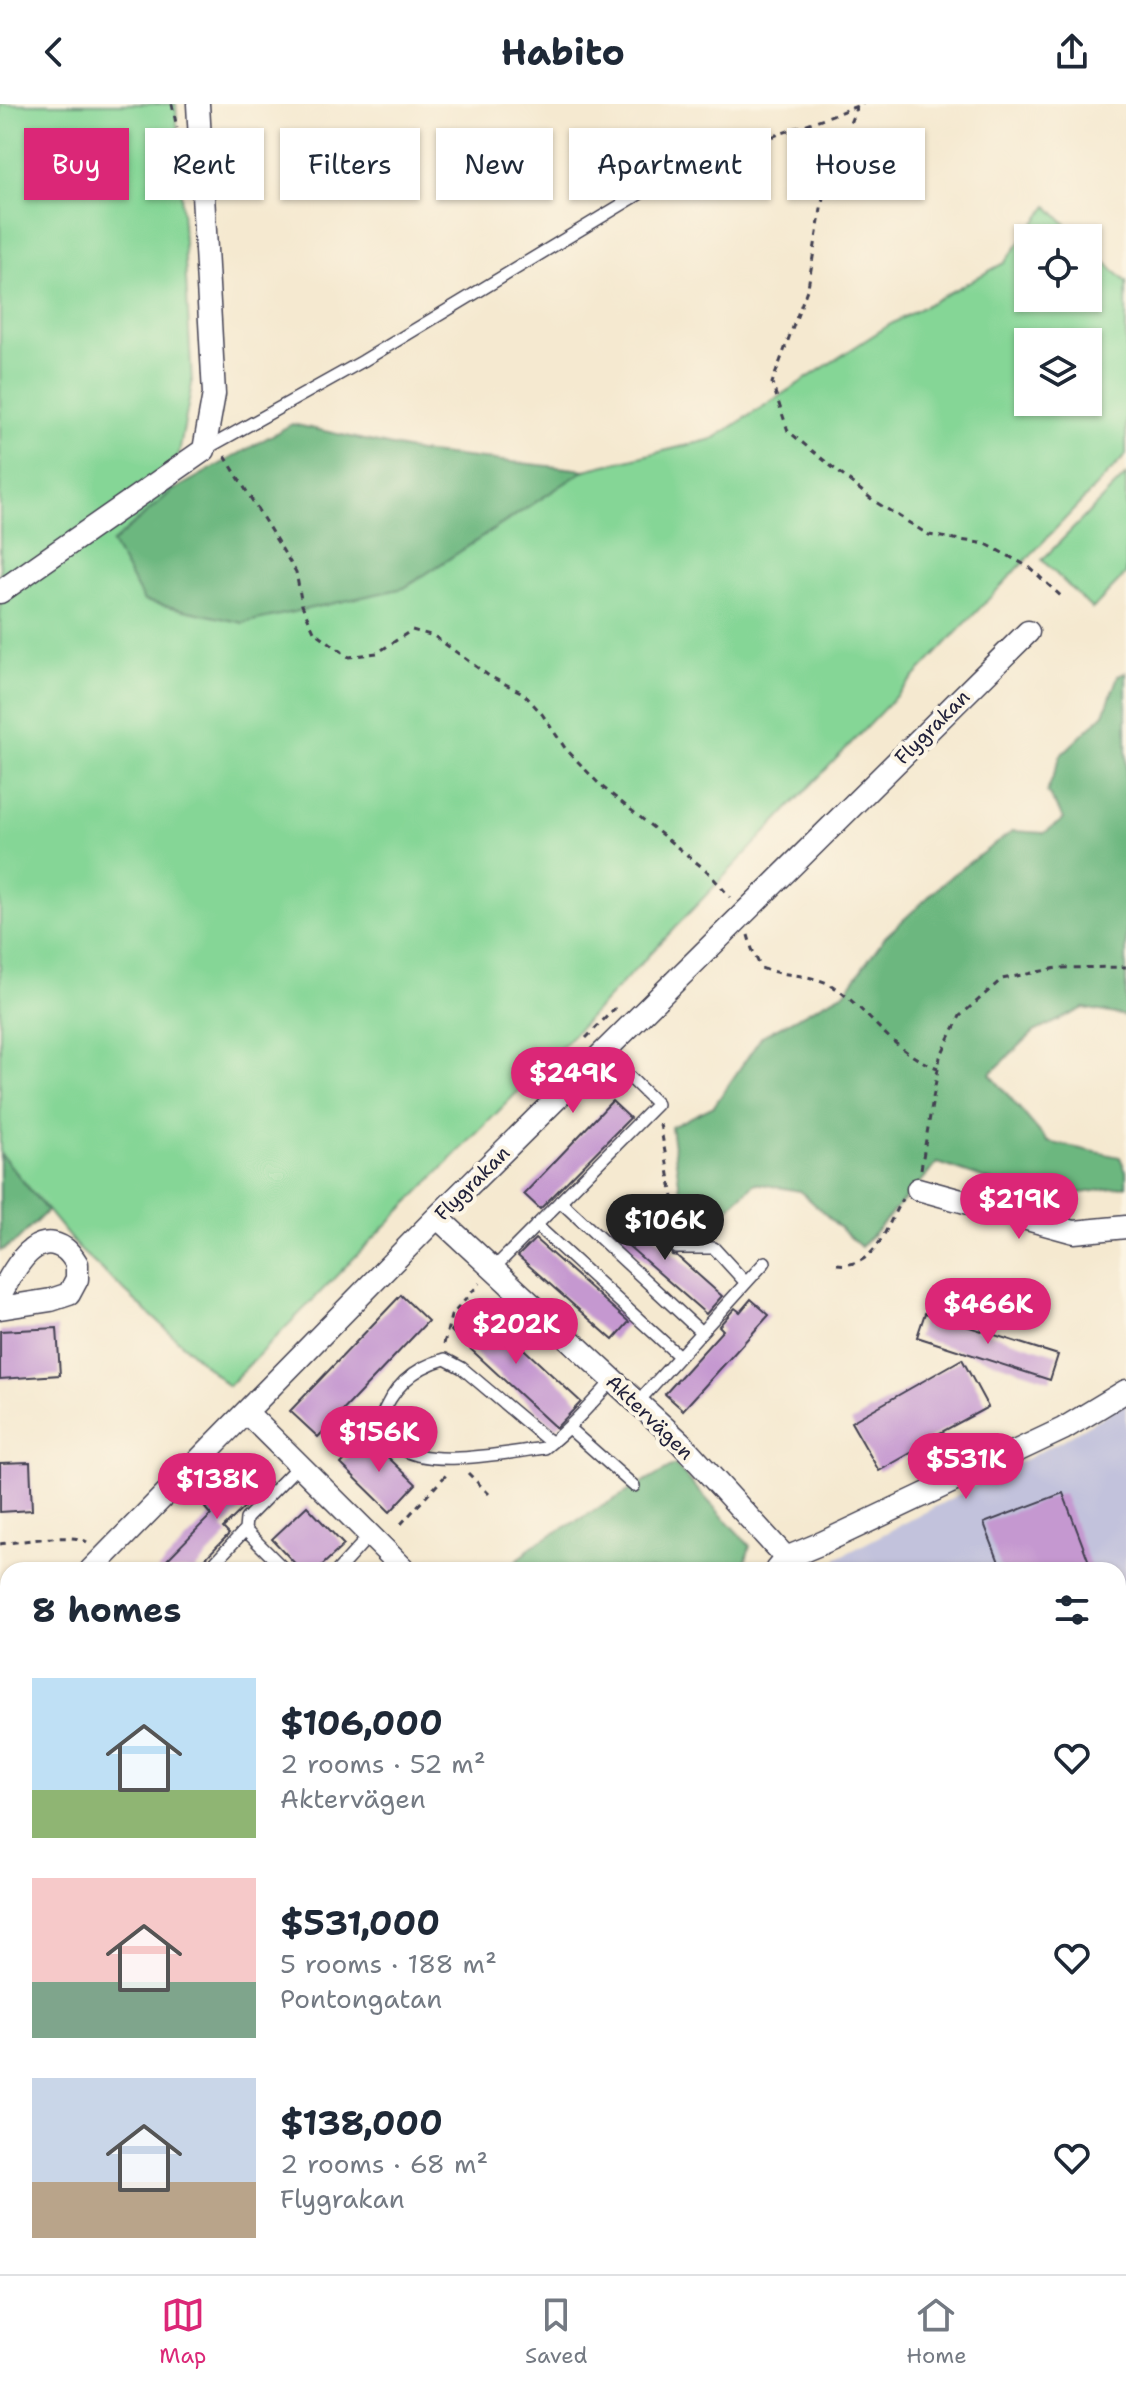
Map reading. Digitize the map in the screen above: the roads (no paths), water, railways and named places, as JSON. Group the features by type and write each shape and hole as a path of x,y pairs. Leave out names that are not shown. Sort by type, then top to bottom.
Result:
{"street":[{"path":"0,592 211,446 214,394 198,104"},
{"name":"Flygrakan","path":"98,1562 437,1217 1028,632"},
{"path":"918,1189 1074,1232 1126,1227"},
{"name":"Aktervägen","path":"437,1217 680,1442 779,1562"},
{"path":"0,1295 22,1258 42,1245 52,1244 65,1249 77,1264 77,1279 69,1294 0,1308"},
{"path":"785,1562 1063,1429 1126,1391"},
{"path":"246,1412 397,1562"}],"lane":[{"path":"211,446 363,361 629,200"},
{"path":"493,1269 657,1104 604,1052"},
{"path":"560,1201 701,1332"},
{"path":"536,1225 679,1356"},
{"path":"677,1248 714,1248 746,1283"},
{"path":"637,1403 765,1262"},
{"path":"551,1443 462,1368 445,1359 427,1364 415,1372 388,1399 380,1421 396,1446 417,1457 456,1460 545,1448 567,1430 613,1380"},
{"path":"572,1431 634,1486"},
{"path":"215,1562 245,1530 246,1519 299,1465"},
{"path":"245,1530 277,1562"},
{"path":"345,1562 370,1535"}]}
